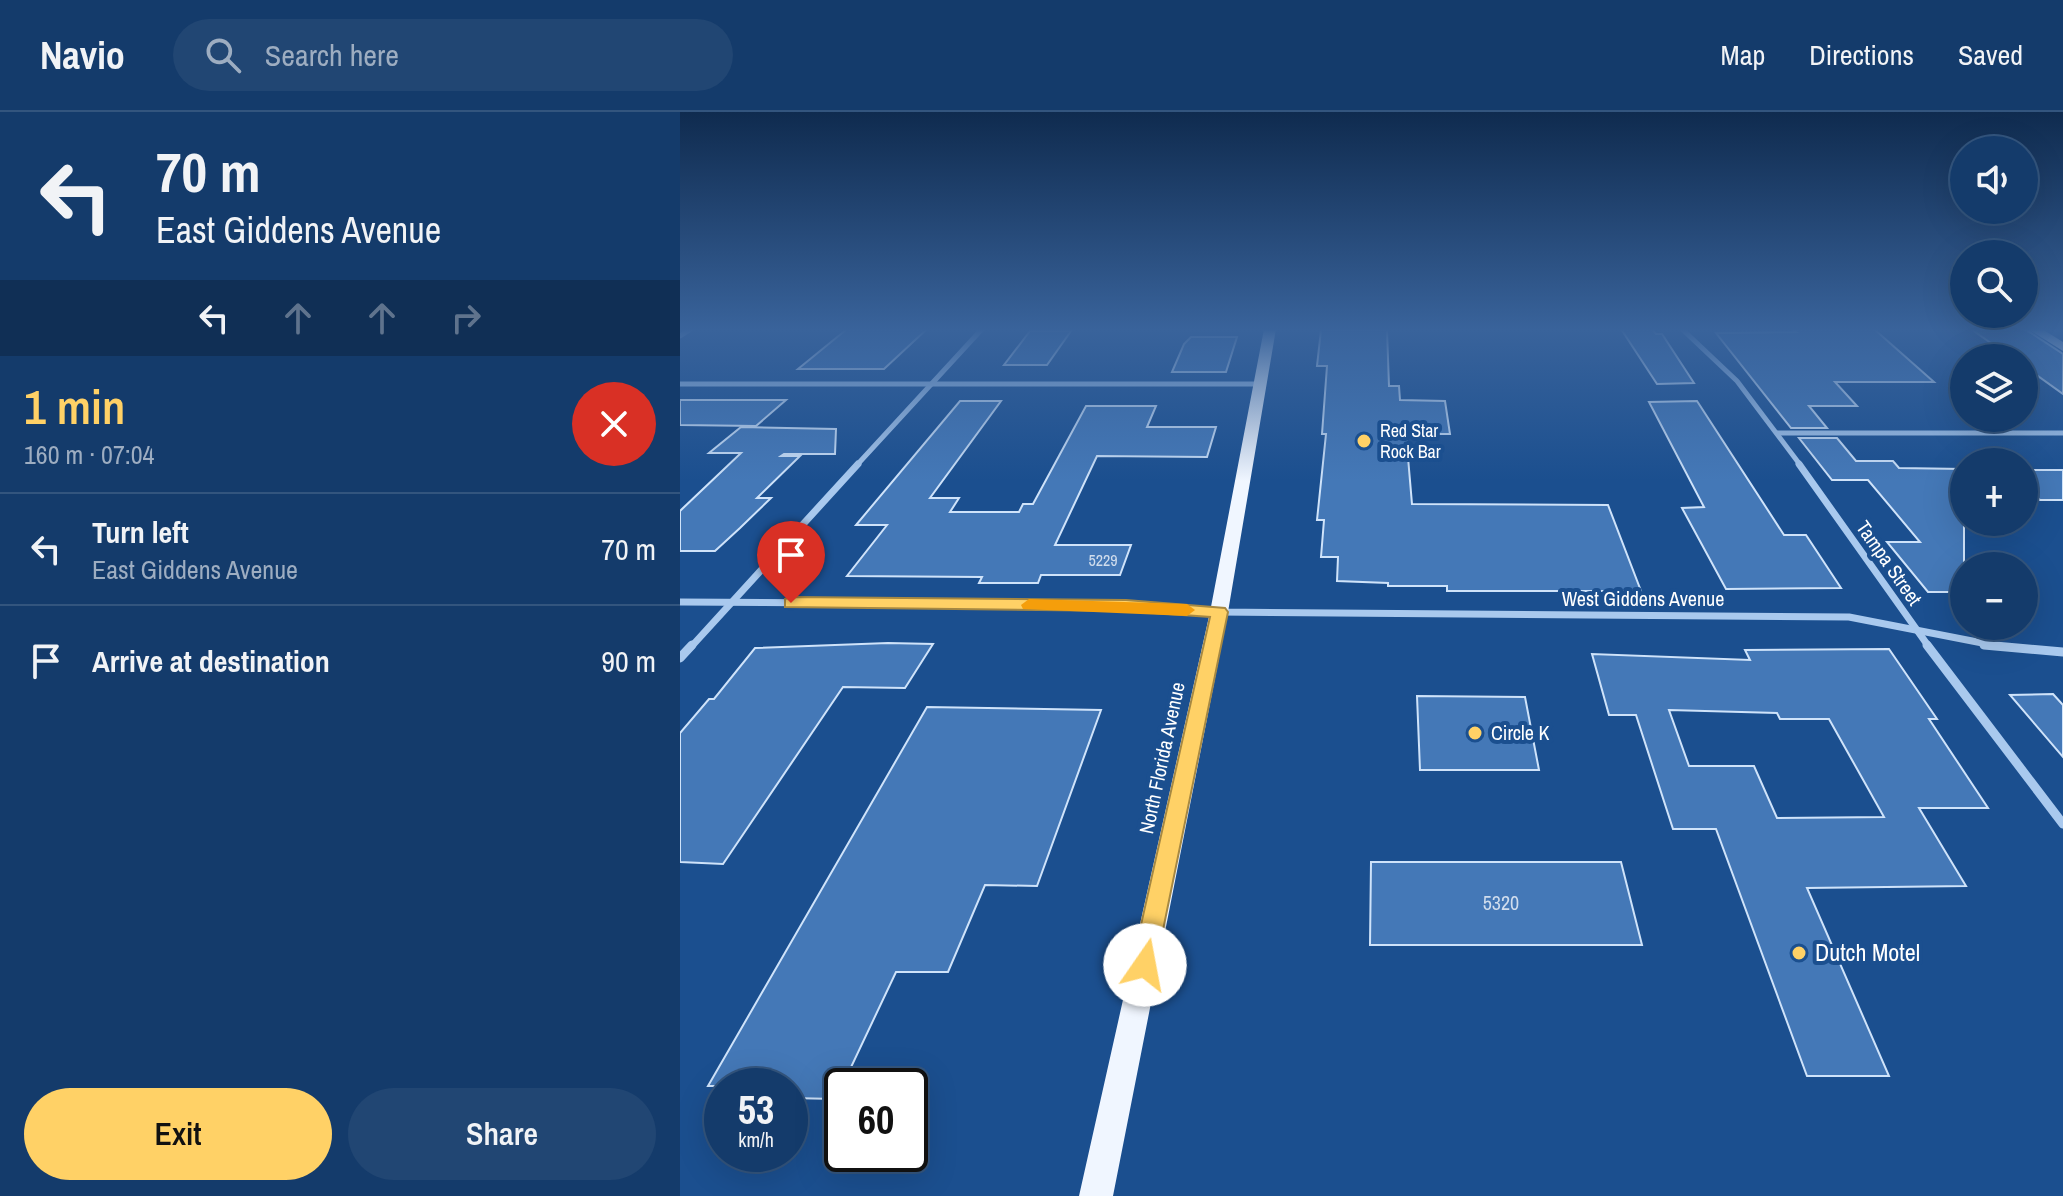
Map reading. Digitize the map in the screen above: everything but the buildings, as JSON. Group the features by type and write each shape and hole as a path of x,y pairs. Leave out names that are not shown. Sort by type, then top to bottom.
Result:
{"main road":[{"name":"North Florida Avenue","path":"1096,1196 1219,612 1259,380"}],"street":[{"path":"680,658 937,380"},
{"name":"Tampa Street","path":"1736,380 1918,632 2063,824"},
{"path":"680,384 1258,384"},
{"path":"1777,433 2063,433"},
{"name":"West Giddens Avenue","path":"680,602 1126,605 1219,612 1849,617 1986,645 2063,652"}],"slow traffic":[{"path":"1029,605 1126,605 1187,610"}],"place":[{"name":"Red Star Rock Bar","path":"1364,441"},
{"name":"Circle K","path":"1475,733"},
{"name":"Dutch Motel","path":"1799,953"}],"route":[{"path":"791,603 1126,605 1219,612 1145,965"}]}
